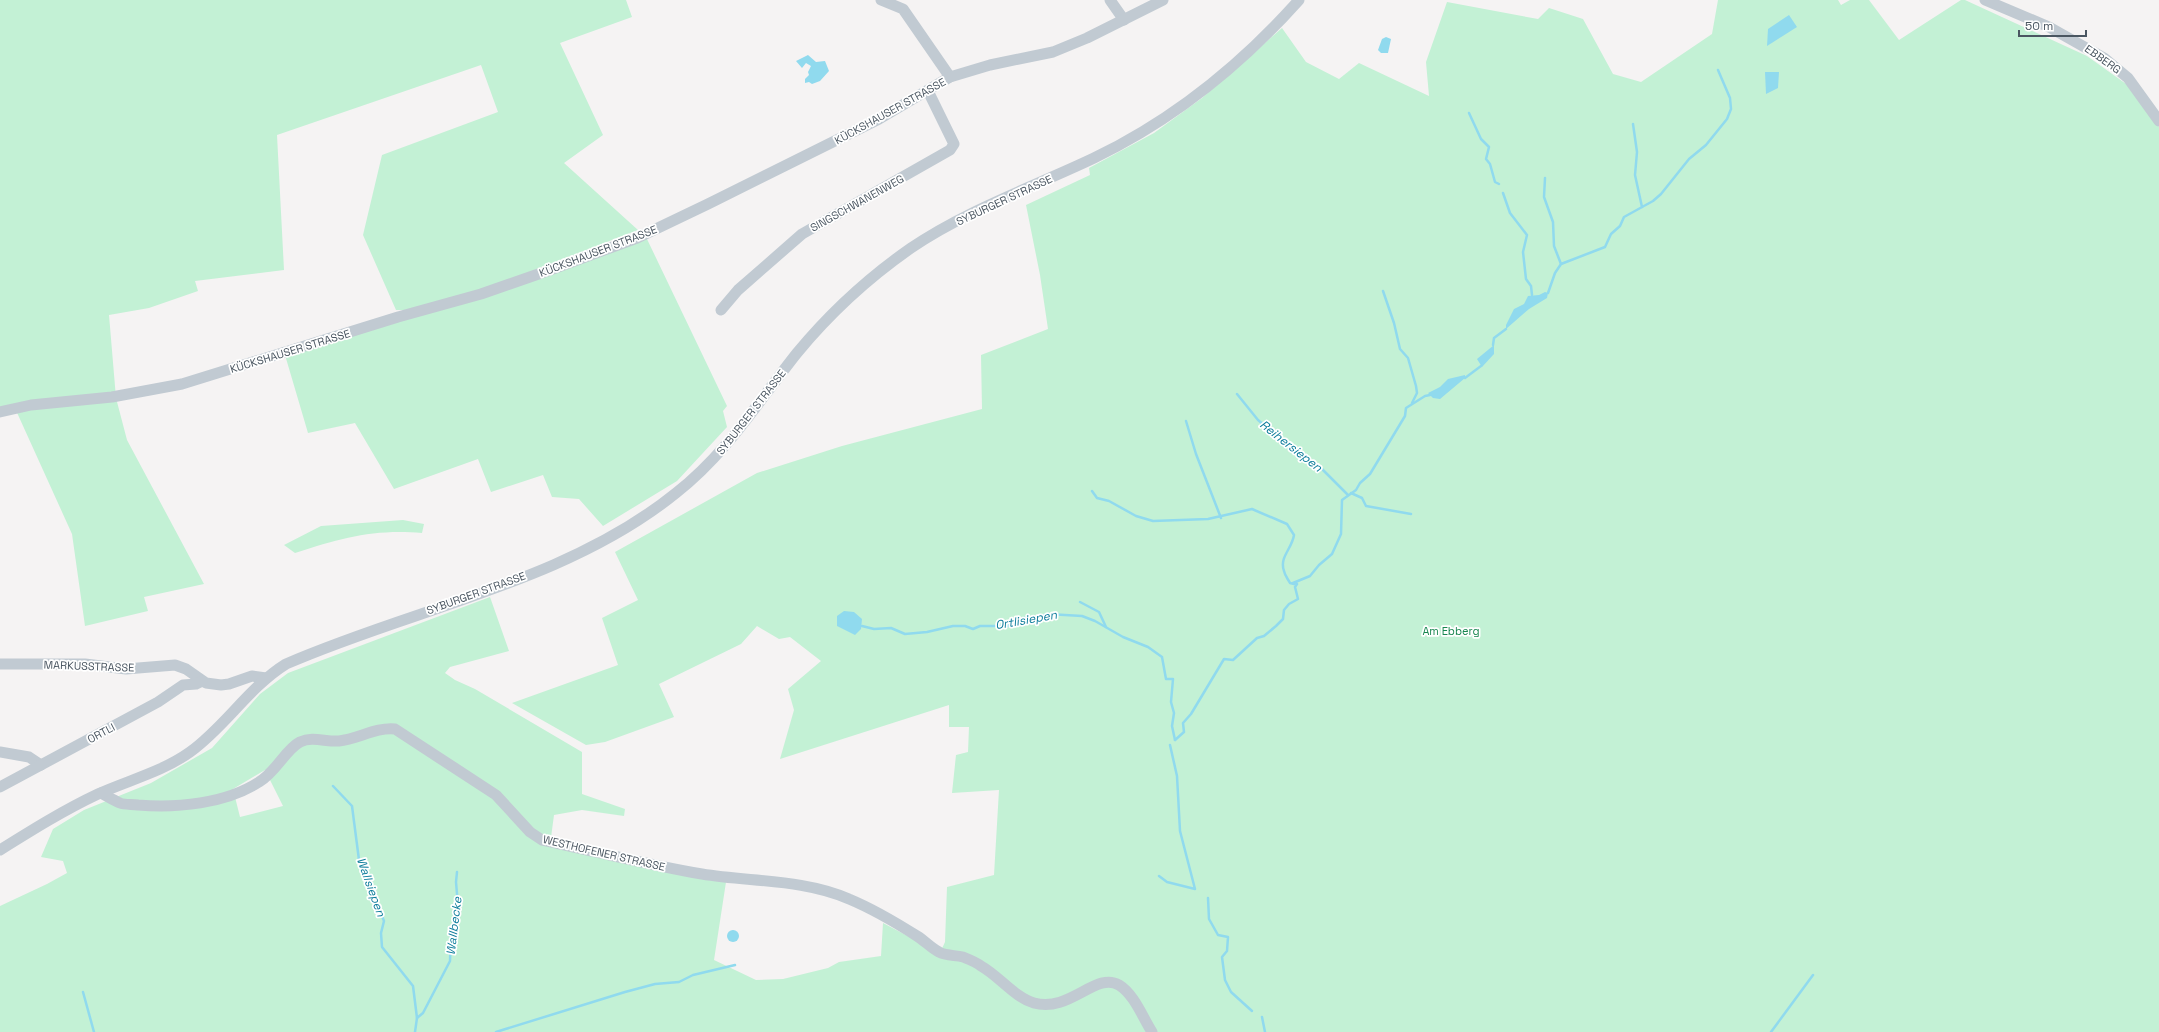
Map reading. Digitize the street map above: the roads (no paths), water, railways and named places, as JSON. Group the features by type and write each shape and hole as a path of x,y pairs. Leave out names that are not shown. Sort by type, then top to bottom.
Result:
{"street":[{"path":"880,0 904,4 950,77"},
{"path":"1110,0 1124,20"},
{"name":"KÜCKSHAUSER STRASSE","path":"0,412 38,404 112,397 182,384 521,280 637,238 879,119 950,77 990,65 1054,52 1124,20 1163,0"},
{"name":"SYBURGER STRASSE","path":"101,793 167,766 188,753 213,733 266,678 286,664 562,561 614,536 637,522 700,472 738,432 819,327 876,274 911,248 962,218 1098,156 1168,116 1236,63 1260,41 1299,0"},
{"name":"EBBERG","path":"1985,0 2049,27 2104,58 2128,78 2159,121"},
{"name":"SINGSCHWANENWEG","path":"721,310 738,290 802,234 950,150 954,144 928,91"},
{"name":"MARKUSSTRASSE","path":"0,664 85,664 126,669 175,665 186,669 204,682"},
{"path":"204,682 229,684 252,676 266,678"},
{"name":"ORTLI","path":"0,787 158,702 183,685 204,682"},
{"name":"WESTHOFENER STRASSE","path":"101,793 121,803 147,806 209,801 234,794 258,782 274,771 289,750 299,742 310,738 337,741 356,738 387,728 395,729 496,795 530,832 542,840 703,874 817,889 848,898 885,916 940,953 963,957 981,966 1020,996 1033,1002 1048,1005 1063,1002 1078,996 1087,988 1108,981 1120,985 1131,996 1152,1032"},
{"path":"0,752 29,757 41,765"},
{"path":"0,850 77,804 101,793"}],"water":[{"path":"1789,15 1797,27 1767,46 1768,29"},
{"path":"1386,37 1391,39 1388,53 1381,53 1378,50 1382,39"},
{"path":"808,55 816,62 825,61 829,71 820,81 812,84 809,82 805,83 805,79 809,75 808,72 811,66 806,63 802,68 796,61"},
{"path":"1765,72 1779,72 1778,88 1766,94"},
{"path":"1545,292 1548,293 1547,298 1529,309 1506,329 1506,325 1514,309 1524,304 1528,296 1539,295"},
{"path":"1494,345 1494,354 1482,367 1477,359"},
{"path":"1465,375 1465,378 1440,399 1433,398 1428,393 1440,387 1448,379"},
{"path":"844,611 854,612 862,619 861,629 855,635 837,626 837,616"},
{"path":"731,930 735,930 739,936 735,942 731,942 727,938 727,934"}],"waterway":[{"path":"1548,293 1555,273 1561,264 1605,247 1611,234 1620,226 1624,217 1653,201 1661,194 1689,159 1706,145 1727,119 1731,109 1730,98 1718,70"},
{"path":"1469,113 1481,139 1489,147 1486,159 1490,164 1495,182 1499,184"},
{"path":"1633,124 1637,152 1635,175 1642,207"},
{"path":"1545,178 1544,197 1553,222 1554,246 1561,264"},
{"path":"1503,193 1510,213 1527,235 1523,252 1526,279 1531,286 1532,295"},
{"path":"1383,291 1394,323 1400,349 1408,358 1416,386 1417,393 1412,403"},
{"path":"1493,345 1494,338 1506,329"},
{"path":"1465,378 1481,366"},
{"name":"Reihersiepen","path":"1237,394 1258,420 1303,457 1318,465 1348,495"},
{"path":"1175,740 1184,732 1183,723 1191,714 1224,659 1233,660 1257,638 1264,636 1276,626 1283,619 1284,610 1289,604 1298,599 1295,587 1297,584 1293,583 1310,576 1319,565 1332,554 1341,534 1342,500 1356,490 1360,483 1370,474 1405,416 1406,408 1425,396 1430,395"},
{"path":"1186,421 1196,454 1221,518"},
{"path":"1092,491 1097,498 1109,501 1136,516 1153,521 1208,519 1252,509 1287,524 1294,535 1291,545 1284,557 1283,566 1290,583 1294,584"},
{"path":"1351,493 1362,498 1366,506 1411,514"},
{"path":"1080,602 1099,612 1106,627"},
{"name":"Ortlisiepen","path":"862,626 874,629 891,628 905,634 927,632 953,626 965,626 973,629 980,626 1008,626 1024,618 1033,619 1048,614 1082,616 1095,621 1123,637 1148,647 1162,657 1166,679 1173,679 1171,702 1174,713 1172,726 1175,740"},
{"path":"1159,876 1167,882 1195,889 1180,831 1177,776 1170,745"},
{"name":"Wallsiepen","path":"333,786 352,806 359,860 384,921 381,933 382,947 413,986 417,1018 415,1032"},
{"name":"Wallbecke","path":"417,1018 423,1013 450,961 451,933 457,915 458,906 456,882 457,872"},
{"path":"1208,898 1209,919 1218,935 1228,937 1227,951 1222,957 1225,980 1231,992 1252,1011"},
{"path":"496,1032 625,992 655,984 679,982 693,975 735,965"},
{"path":"1771,1032 1813,975"},
{"path":"83,992 94,1032"},
{"path":"1262,1017 1265,1032"}],"park label":[{"name":"Am Ebberg","path":"1451,631"}]}
